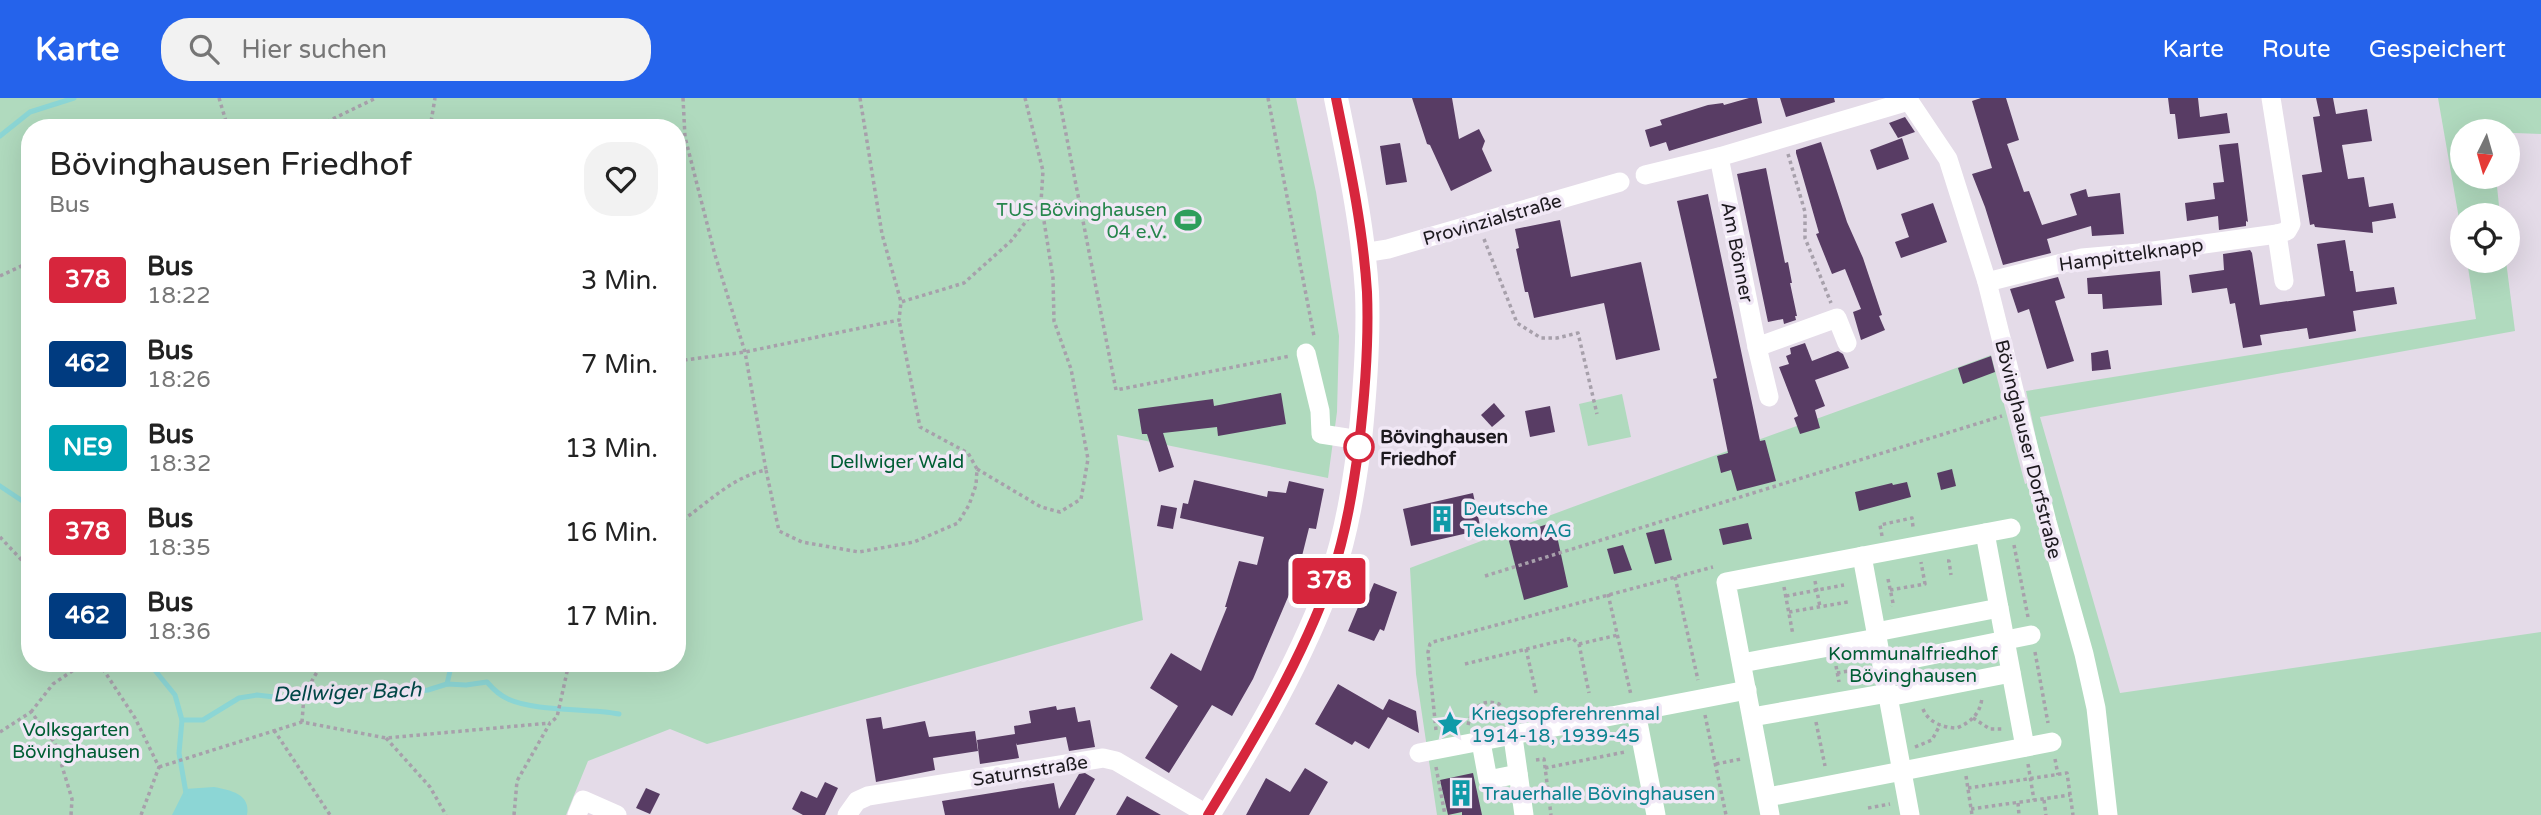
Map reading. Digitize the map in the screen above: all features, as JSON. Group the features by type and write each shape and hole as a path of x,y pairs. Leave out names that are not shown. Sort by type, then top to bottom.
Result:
{"main road":[{"path":"1208,815 1264,723 1310,631 1336,560 1354,485 1367,370 1367,290 1351,169 1336,98"}],"street":[{"path":"2271,98 2291,225 2287,231 2277,234 2284,281"},
{"path":"1645,175 1719,157 1908,99"},
{"name":"Bövinghauser Dorfstraße","path":"1908,99 1948,159 1987,282 2084,654 2095,708 2108,815"},
{"name":"Am Bönner","path":"1719,157 1769,397"},
{"name":"Provinzialstraße","path":"1363,253 1388,249 1620,182"},
{"name":"Hampittelknapp","path":"1987,282 2081,258 2277,234"},
{"path":"1757,347 1837,318 1847,343"},
{"path":"1306,353 1320,411 1321,434 1360,440"},
{"path":"2011,528 1726,582 1769,806 1829,786 2052,742"},
{"path":"1984,533 2025,747"},
{"path":"1862,556 1899,750 1895,773 1910,815"},
{"path":"1742,663 1832,646 1999,608"},
{"path":"1882,665 2031,635"},
{"path":"1752,717 1919,691 2011,673"},
{"path":"1430,751 1747,690"},
{"path":"1636,712 1656,815"},
{"path":"1515,736 1524,815"},
{"path":"1475,744 1488,780 1518,774"},
{"name":"Saturnstraße","path":"847,815 857,800 868,796 1103,758 1116,761 1208,815"},
{"path":"577,815 583,800 617,815"}],"path":[{"path":"219,98 225,119"},
{"path":"333,119 376,98"},
{"path":"432,119 435,98"},
{"path":"683,98 684,119"},
{"path":"860,98 882,234 901,302 899,320 920,427 968,453 977,469 1041,508 1060,512 1081,499 1088,460 1071,369 1054,321 1053,278 1041,202 1043,171 1025,98"},
{"path":"1059,98 1116,390 1317,351 1268,98"},
{"path":"1784,138 1805,212 1805,238 1837,318"},
{"path":"686,141 715,255 745,352 765,470 779,531 802,542 859,552 914,542 958,523 969,505 976,485 977,469"},
{"path":"901,302 964,283 1011,241 1041,202"},
{"path":"1478,224 1517,323 1541,338 1557,338 1578,332 1597,414"},
{"path":"0,276 21,266"},
{"path":"686,360 745,352 899,320"},
{"path":"1485,576 2019,411"},
{"path":"686,517 712,496 751,473 765,470"},
{"path":"0,537 21,559"},
{"path":"1940,563 1949,561 1951,575"},
{"path":"1445,815 1430,751 1430,644 1722,565 1726,582"},
{"path":"1921,566 1931,565"},
{"path":"1812,566 1820,607"},
{"path":"1781,572 1797,653"},
{"path":"1675,576 1726,815"},
{"path":"1890,590 1925,584"},
{"path":"1786,596 1844,585"},
{"path":"1608,594 1636,712"},
{"path":"1789,612 1848,602"},
{"path":"1579,644 1618,635"},
{"path":"1465,664 1572,638 1579,644 1589,693"},
{"path":"1832,646 1842,701"},
{"path":"1526,649 1536,693"},
{"path":"1837,673 1882,665"},
{"path":"0,732 31,712 53,684 71,672"},
{"path":"105,672 135,718 159,767 141,815"},
{"path":"302,722 304,695 317,672"},
{"path":"514,815 517,781 550,723 557,718 567,672"},
{"path":"1919,691 1925,714 1940,725 1957,728 1979,711 1982,699 1979,679"},
{"path":"1475,744 1468,730 1471,715 1474,709 1484,702 1499,704 1506,709 1514,722 1515,736"},
{"path":"1812,707 1829,786"},
{"path":"31,712 55,743 72,799 71,815"},
{"path":"1973,718 1990,729 2021,725"},
{"path":"159,767 302,722 386,738 550,723"},
{"path":"1899,750 1921,746 1932,740 1940,725"},
{"path":"274,730 330,815"},
{"path":"386,738 430,787 446,815"},
{"path":"2025,747 2034,800"},
{"path":"1551,815 1545,768 1643,748"},
{"path":"1716,764 1760,755"},
{"path":"1963,760 1972,815"},
{"path":"1868,808 1891,804 1895,773"},
{"path":"1968,788 2067,774 2073,815"},
{"path":"1971,808 2070,796"},
{"path":"2044,799 2046,815"},
{"path":"2018,802 2019,815"},
{"path":"1991,806 1992,815"}],"green space":[{"name":"Dellwiger Wald","path":"0,98 1296,98 1316,192 1339,336 1337,412 1328,478 1117,435 1143,620 707,744 670,729 588,761 566,815 0,815"},
{"path":"2438,98 2541,98 2541,134 2520,133 2520,119 2450,119 2450,167"},
{"path":"2454,189 2497,189 2499,203 2456,203"},
{"name":"Kommunalfriedhof Bövinghausen","path":"2469,273 2508,273 2515,331 2040,417 2120,693 2541,632 2541,815 1437,815 1416,674 1410,568 1991,355 2025,484 2044,476 2026,391 2476,319"},
{"path":"1622,394 1631,437 1588,446 1579,404"}],"shaded area":[{"path":"214,787 243,798 247,815 172,815 185,789"}],"building":[{"path":"1412,98 1452,98 1459,139 1479,129 1485,141 1482,149 1492,171 1451,191 1430,145 1427,144"},
{"path":"1757,98 1762,123 1669,151 1666,142 1650,147 1645,130 1662,125 1660,120 1708,105 1724,105"},
{"path":"1780,98 1834,98 1835,102 1786,117"},
{"path":"1981,98 2006,98 2019,140 2007,144 2024,192 2029,191 2042,225 2077,215 2070,194 2086,189 2088,197 2120,193 2124,234 2092,236 2091,226 2047,239 2051,253 2003,265 1972,174 1992,168 1972,101"},
{"path":"2168,98 2198,98 2200,117 2227,113 2230,133 2178,139 2175,114 2170,114"},
{"path":"2316,98 2333,98 2336,114 2367,109 2372,141 2342,145 2348,179 2364,177 2369,207 2393,203 2396,218 2372,222 2373,233 2310,225 2302,175 2322,172 2313,117 2320,116"},
{"path":"1905,117 1915,132 1898,138 1889,123"},
{"path":"1902,138 1909,159 1877,170 1870,150"},
{"path":"1821,142 1882,315 1879,316 1885,330 1861,340 1853,312 1861,309 1845,269 1832,274 1816,234 1819,233 1796,153 1796,150"},
{"path":"1400,143 1407,182 1386,185 1380,146"},
{"path":"2238,143 2248,222 2246,221 2246,226 2219,230 2218,216 2187,221 2185,203 2215,199 2213,183 2224,182 2219,145"},
{"path":"1766,168 1785,263 1788,262 1797,316 1796,320 1784,324 1783,319 1768,322 1737,174"},
{"path":"1708,194 1760,441 1765,440 1776,481 1737,491 1731,470 1721,473 1717,456 1728,453 1713,379 1717,378 1677,201"},
{"path":"1933,203 1947,242 1901,258 1895,242 1909,237 1901,214"},
{"path":"1560,220 1571,277 1641,262 1660,350 1616,360 1604,303 1534,318 1528,292 1525,292 1516,249 1519,248 1515,229"},
{"path":"2345,240 2356,292 2394,287 2397,304 2353,311 2356,331 2309,339 2307,328 2260,335 2262,345 2243,348 2235,303 2230,304 2227,288 2192,293 2189,275 2224,270 2223,254 2250,250 2260,305 2325,296 2317,244"},
{"path":"2160,271 2162,305 2103,309 2102,294 2088,294 2087,278"},
{"path":"2058,277 2065,298 2055,301 2074,361 2047,369 2029,309 2018,313 2010,289"},
{"path":"1805,343 1812,361 1838,351 1843,354 1849,368 1815,380 1825,406 1815,410 1820,428 1800,434 1794,418 1798,416 1779,367 1789,364 1786,356 1791,354 1790,348"},
{"path":"2108,350 2111,369 2092,371 2091,353"},
{"path":"1991,356 1995,372 1963,384 1958,368"},
{"path":"1281,393 1286,424 1218,436 1217,427 1163,433 1174,467 1159,472 1147,434 1142,434 1138,409 1213,399 1214,406"},
{"path":"1494,403 1505,416 1492,427 1481,415"},
{"path":"1550,406 1555,432 1530,437 1525,411"},
{"path":"1952,469 1956,486 1941,490 1937,473"},
{"path":"1194,480 1267,497 1268,491 1286,493 1289,481 1324,489 1316,529 1309,528 1297,576 1253,679 1232,716 1212,705 1169,773 1145,758 1178,706 1150,688 1171,653 1201,671 1227,607 1239,561 1257,565 1264,537 1180,518 1183,503 1188,504"},
{"path":"1907,482 1911,497 1859,511 1855,492"},
{"name":"Deutsche Telekom AG","path":"1473,493 1481,530 1411,546 1403,509"},
{"path":"1161,505 1177,508 1173,529 1157,526"},
{"path":"1554,522 1568,587 1524,600 1508,537"},
{"path":"1748,523 1752,539 1723,545 1719,529"},
{"path":"1664,529 1672,560 1655,564 1646,533"},
{"path":"1623,545 1632,570 1614,574 1607,549"},
{"path":"1374,583 1397,592 1384,631 1380,629 1374,641 1348,631 1361,600 1366,602"},
{"path":"1338,684 1383,710 1389,699 1416,711 1419,733 1388,717 1369,749 1355,741 1352,745 1315,724"},
{"path":"1056,706 1057,710 1075,707 1078,722 1090,720 1095,747 1069,751 1066,737 1017,745 1016,743 1019,758 980,764 977,740 1015,734 1014,726 1031,723 1029,711"},
{"path":"881,717 883,729 925,721 929,737 975,731 978,751 933,758 935,770 876,782 866,719"},
{"path":"1305,768 1328,782 1309,815 1246,815 1266,778 1290,792"},
{"path":"1085,773 1095,779 1075,815 945,815 942,801 1054,783 1059,809 1079,774"},
{"name":"Trauerhalle Bövinghausen","path":"1473,773 1482,815 1462,815 1462,812 1448,815 1440,780"},
{"path":"825,782 838,788 825,815 803,815 792,809 801,791 817,798"},
{"path":"646,788 660,794 650,814 636,808"},
{"path":"1127,796 1161,815 1116,815"}],"waterway":[{"path":"21,119 30,112 74,98"},
{"path":"0,136 21,119"},
{"name":"Dellwiger Bach","path":"0,486 21,500"},
{"name":"Dellwiger Bach","path":"156,672 175,695 182,720 203,720 239,698 257,695 283,698 304,695 324,697 340,689 363,688 396,694 428,690 447,684 487,682 502,696 519,703 619,714"},
{"path":"447,684 450,672"},
{"path":"182,720 179,753 186,793"}],"bus line":[{"name":"378","path":"1208,815 1264,723 1310,631 1332,574 1354,485 1367,370 1367,290 1351,169 1336,98"}],"place":[{"name":"TUS Bövinghausen 04 e.V.","path":"1188,220"},
{"name":"Bövinghausen Friedhof","path":"1359,447"},
{"name":"Deutsche Telekom AG","path":"1442,519"},
{"name":"Kriegsopferehrenmal 1914-18, 1939-45","path":"1450,724"},
{"name":"Trauerhalle Bövinghausen","path":"1461,793"}],"park label":[{"name":"Volksgarten Bövinghausen","path":"76,740"}]}
